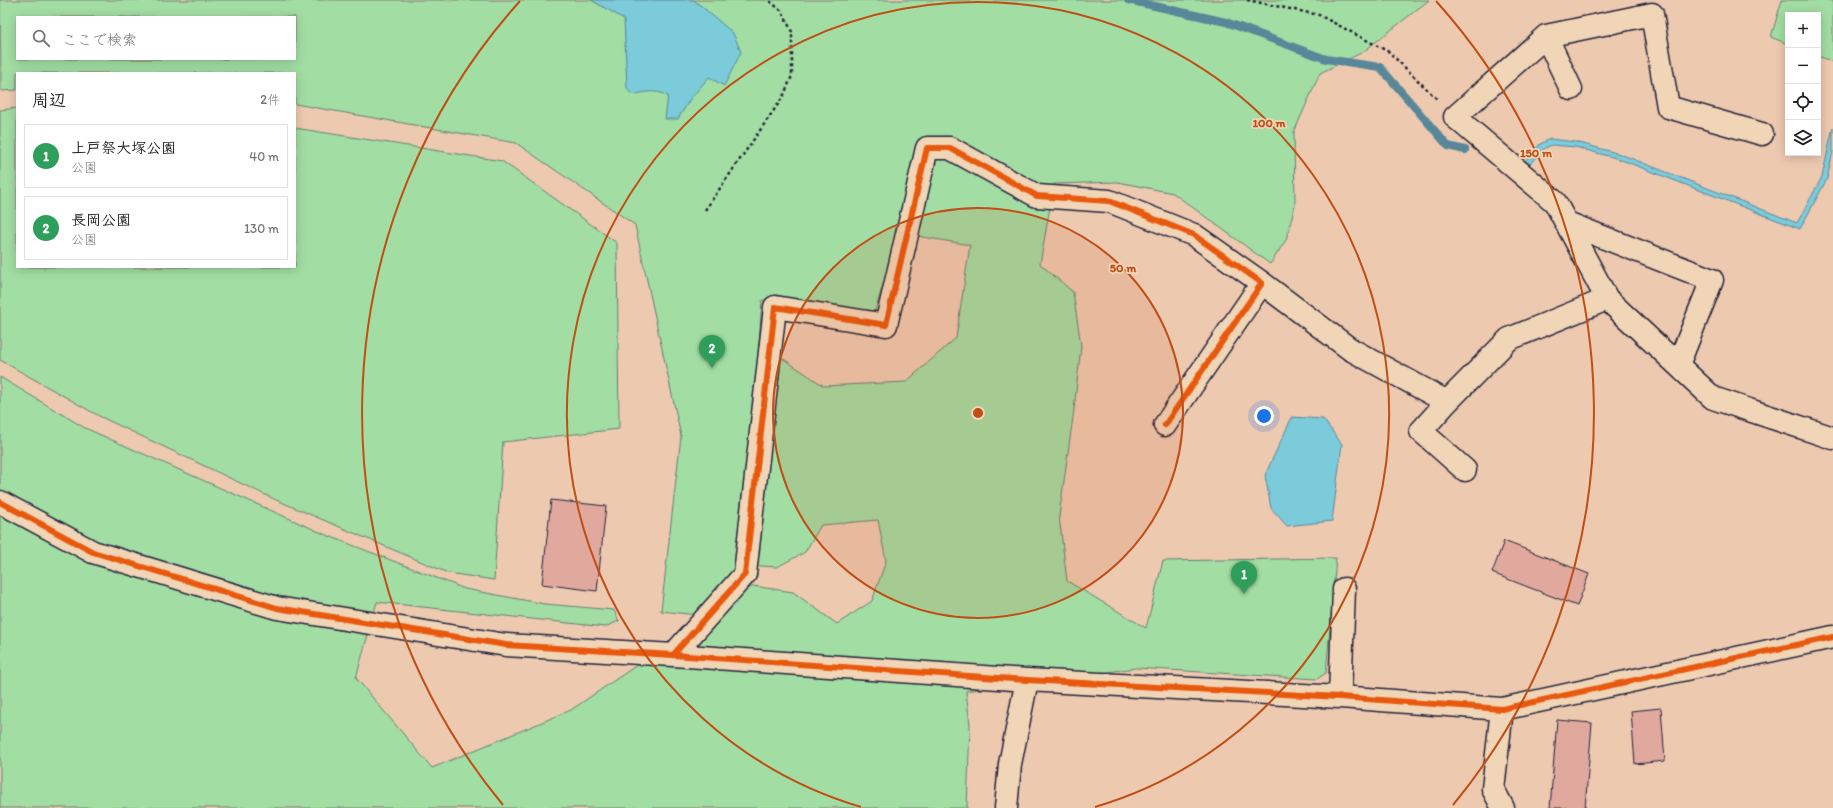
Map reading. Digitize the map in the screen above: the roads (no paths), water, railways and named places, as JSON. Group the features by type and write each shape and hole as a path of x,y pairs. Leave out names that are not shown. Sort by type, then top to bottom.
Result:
{"street":[{"path":"1762,134 1668,107 1652,14 1546,36 1455,117 1555,202 1607,299 1713,398 1833,438"},
{"path":"1546,36 1571,89"},
{"path":"673,655 745,574 775,307 886,325 927,148 950,148 1037,196 1109,201 1194,235 1262,283 1350,349 1446,402"},
{"path":"1567,223 1712,280 1678,365"},
{"path":"1165,425 1262,283"},
{"path":"1465,470 1422,431 1446,402 1508,339 1607,299"},
{"path":"0,502 93,552 277,608 506,645 673,655 1027,680 1340,697 1502,709 1833,637"},
{"path":"1340,697 1344,589"},
{"path":"1006,808 1010,764 1027,680"},
{"path":"1502,709 1493,788 1503,808"}],"water":[{"path":"591,0 694,0 733,33 741,52 724,86 709,77 690,99 678,119 665,119 668,96 659,92 646,92 632,95 627,88 624,19"},
{"path":"1833,127 1833,152 1827,179 1800,229 1619,159 1575,147 1552,145 1545,148 1530,164 1525,161 1540,144 1550,139 1576,142 1620,154 1797,223 1822,177"},
{"path":"1292,417 1323,419 1342,444 1332,521 1287,526 1271,508 1265,475"}],"waterway":[{"path":"1128,0 1226,22 1326,59 1380,67 1448,146 1465,150"}],"place":[{"name":"長岡公園","path":"712,368"},
{"name":"上戸祭大塚公園","path":"1244,594"}]}
